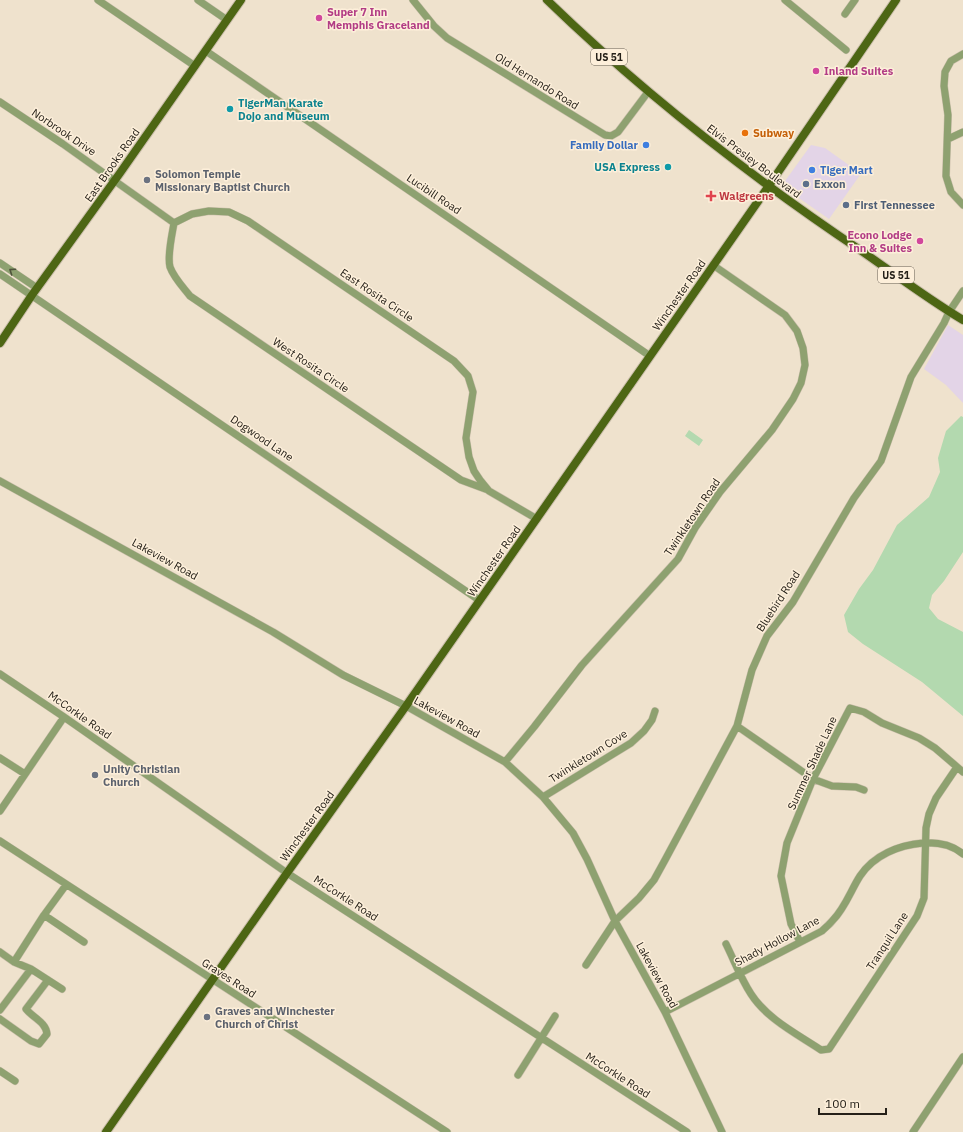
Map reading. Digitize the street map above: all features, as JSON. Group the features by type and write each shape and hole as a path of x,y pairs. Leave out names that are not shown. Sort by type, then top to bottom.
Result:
{"main road":[{"name":"East Brooks Road","path":"0,343 32,295 241,0"},
{"name":"Winchester Road","path":"106,1132 480,600 768,187 896,0"},
{"name":"Elvis Presley Boulevard","path":"549,1 648,92 705,139 768,187 949,312 963,320"}],"street":[{"path":"98,0 195,66"},
{"path":"198,0 227,20"},
{"name":"Old Hernando Road","path":"413,0 434,26 447,38 605,135 611,136 618,132 648,92"},
{"path":"845,0 853,2 845,14"},
{"path":"788,1 846,50"},
{"name":"Lucibill Road","path":"206,51 650,356"},
{"path":"963,54 951,61 945,72 944,86 948,115 946,176 948,185 956,198 963,205"},
{"name":"Norbrook Drive","path":"0,102 114,180"},
{"path":"948,139 963,132"},
{"path":"114,180 174,223"},
{"name":"East Rosita Circle","path":"174,223 192,214 209,211 229,212 248,221 454,361 468,376 473,392 466,438 468,456 474,471 489,491 536,519"},
{"name":"West Rosita Circle","path":"174,223 170,253 170,266 175,277 190,296 460,480 489,491"},
{"path":"0,263 37,288"},
{"name":"Twinkletown Road","path":"505,762 534,728 582,666 678,558 695,528 720,492 772,430 793,399 801,383 804,365 803,348 797,331 785,315 713,266"},
{"name":"Dogwood Lane","path":"0,274 480,600"},
{"path":"19,286 24,279"},
{"name":"Bluebird Road","path":"586,965 614,920 640,898 654,880 737,726 752,670 767,636 793,602 854,498 881,461 911,378 949,312 963,291"},
{"name":"Lakeview Road","path":"0,481 273,632 343,675 406,706 505,762 543,797 572,833 587,860 614,920 665,1012 722,1132"},
{"name":"McCorkle Road","path":"0,674 287,873 687,1132"},
{"name":"Summer Shade Lane","path":"800,942 791,924 780,876 788,843 813,779 850,708 864,712 882,723 919,738 935,748 957,767"},
{"name":"Twinkletown Cove","path":"543,797 631,743 644,731 652,720 655,711"},
{"path":"0,811 64,717"},
{"path":"737,726 813,779 832,786 856,787 864,790"},
{"path":"0,758 25,774"},
{"path":"957,767 963,772"},
{"name":"Tranquil Lane","path":"740,973 751,995 780,1023 821,1050 828,1049 917,916 924,898 926,843 929,814 936,798 957,767"},
{"name":"Graves Road","path":"0,841 446,1132"},
{"name":"Shady Hollow Lane","path":"665,1012 822,931 834,920 861,875 880,857 902,846 926,843 944,844 957,849 963,854"},
{"path":"14,962 44,915 66,885"},
{"path":"44,915 84,942"},
{"path":"726,944 740,973"},
{"path":"0,952 14,962 31,969 62,989"},
{"path":"0,1010 31,969"},
{"path":"0,1019 31,1041 39,1044 47,1034 47,1031 44,1025 26,1009 48,980"},
{"path":"518,1076 555,1016"},
{"path":"913,1132 963,1057"},
{"path":"0,1071 15,1081"}],"shaded area":[{"path":"811,145 825,148 860,173 829,219 786,189 785,181"},
{"path":"948,325 963,335 963,403 946,385 924,369"}],"green space":[{"path":"961,416 963,417 963,552 944,581 932,595 929,608 938,619 963,632 963,716 922,682 863,644 848,632 844,615 859,589 873,570 897,525 929,497 940,472 938,458 946,431"},
{"path":"689,430 703,440 699,446 685,436"}],"place":[{"name":"Super 7 Inn Memphis Graceland","path":"319,18"},
{"name":"Inland Suites","path":"816,71"},
{"name":"TigerMan Karate Dojo and Museum","path":"230,109"},
{"name":"Subway","path":"745,133"},
{"name":"Family Dollar","path":"646,145"},
{"name":"USA Express","path":"668,167"},
{"name":"Tiger Mart","path":"812,170"},
{"name":"Solomon Temple Missionary Baptist Church","path":"147,180"},
{"name":"Exxon","path":"806,184"},
{"name":"Walgreens","path":"711,196"},
{"name":"First Tennessee","path":"846,205"},
{"name":"Econo Lodge Inn & Suites","path":"920,241"},
{"name":"Unity Christian Church","path":"95,775"},
{"name":"Graves and Winchester Church of Christ","path":"207,1017"}]}
